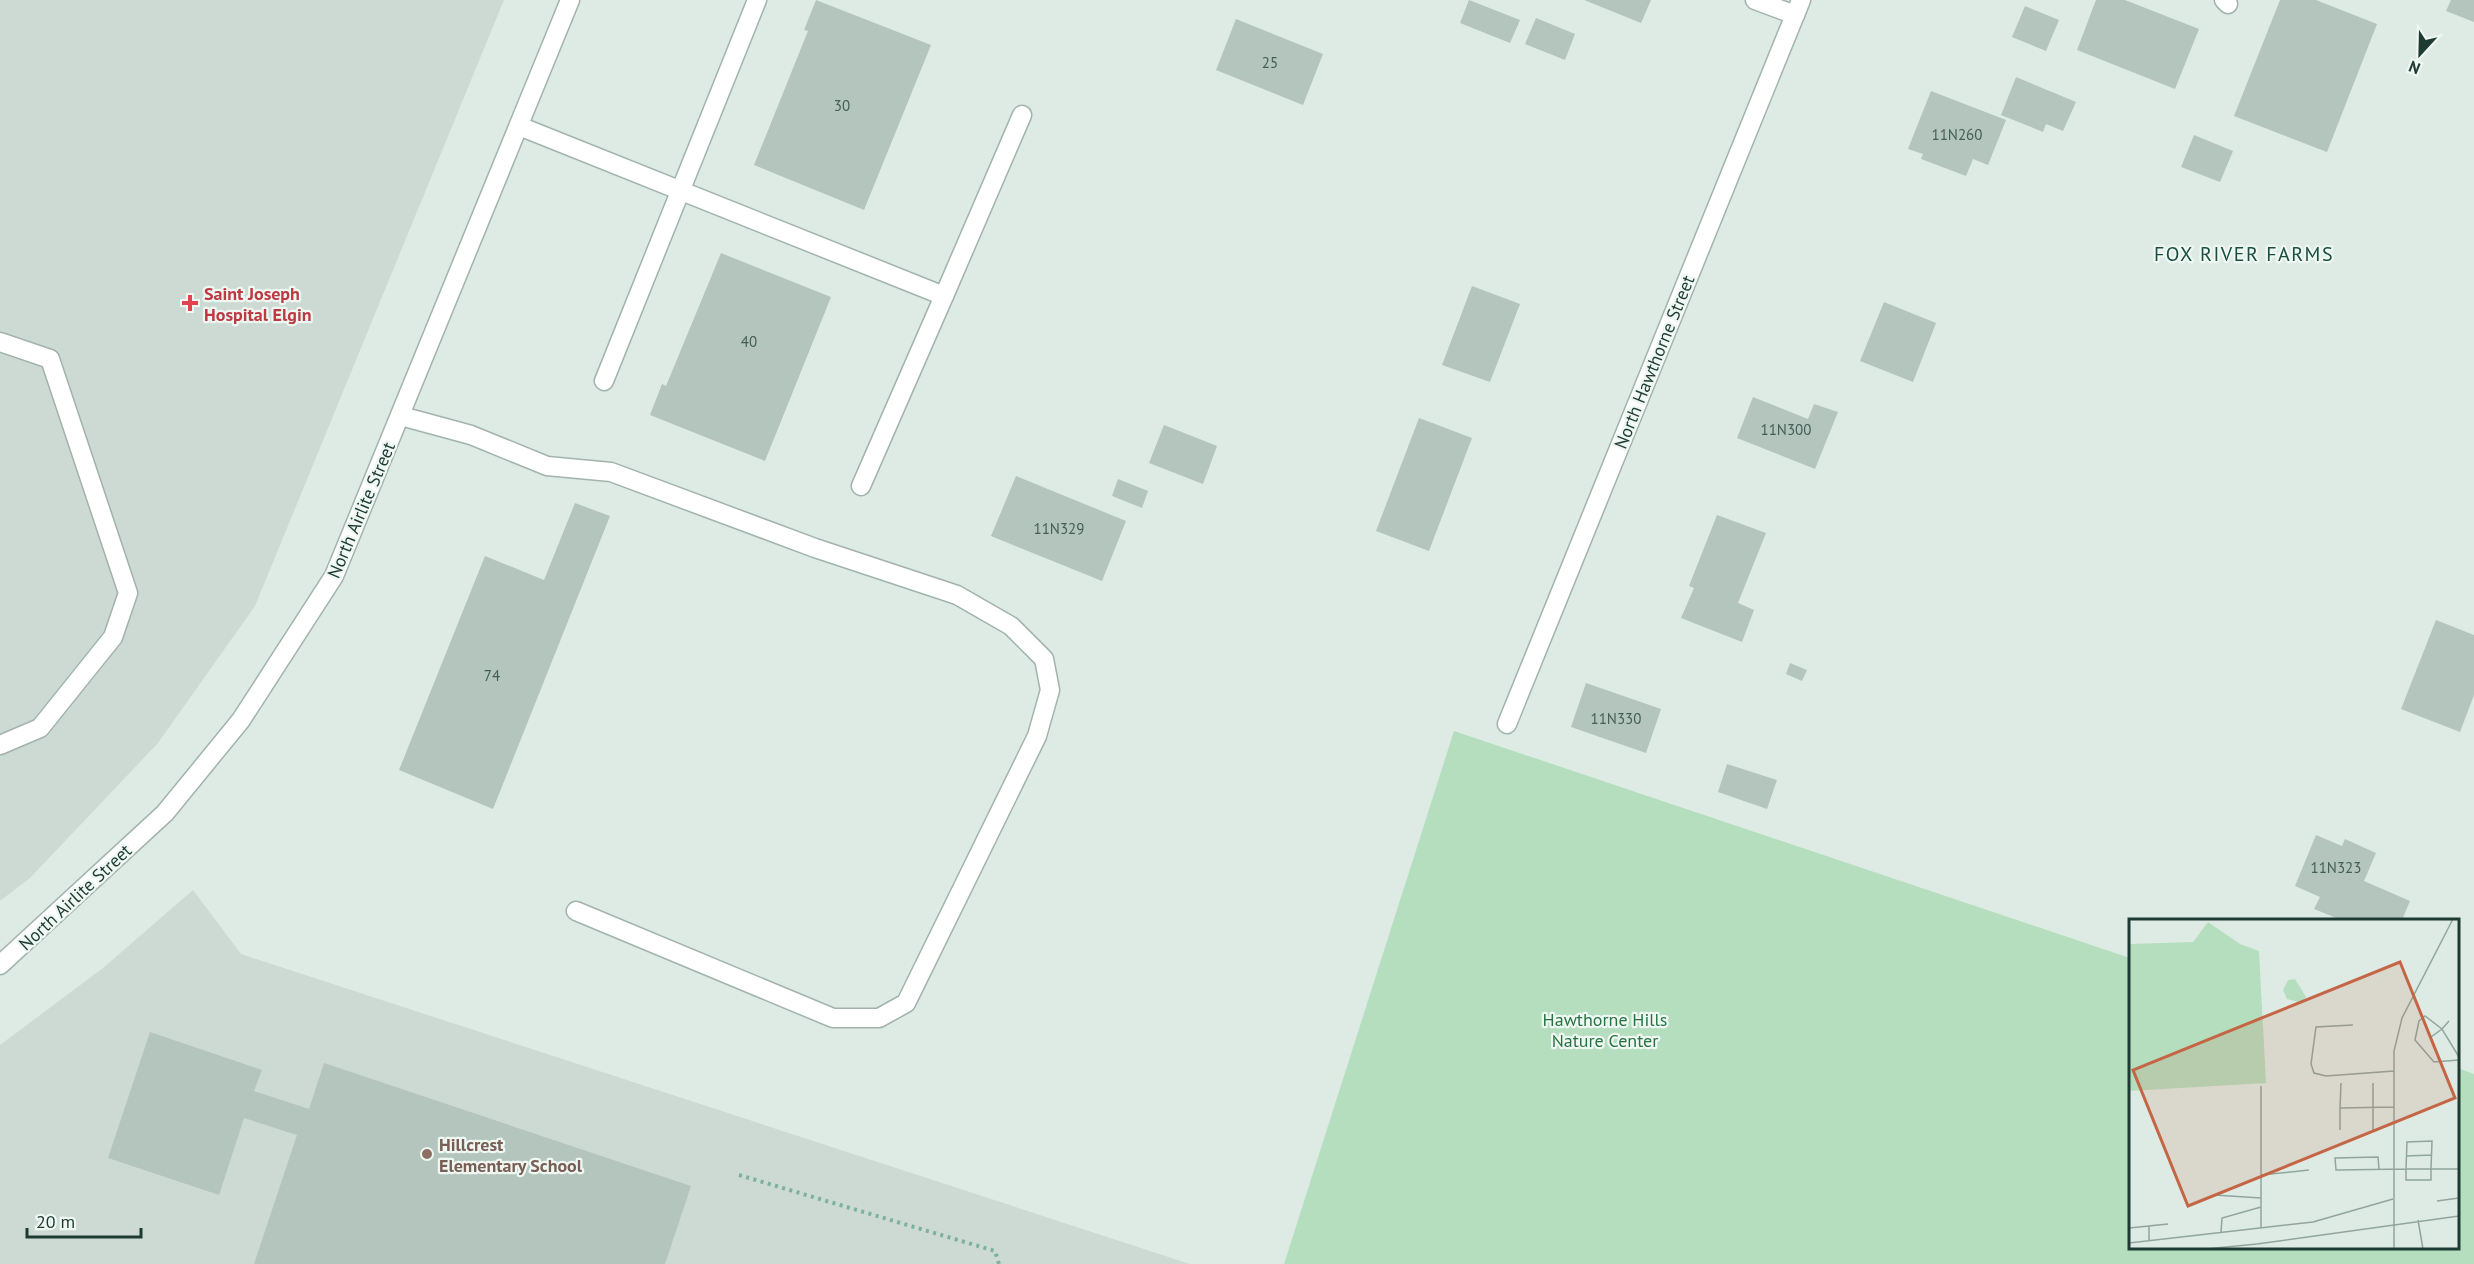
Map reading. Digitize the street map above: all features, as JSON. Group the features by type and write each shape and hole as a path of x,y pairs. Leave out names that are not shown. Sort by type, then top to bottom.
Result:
{"street":[{"name":"North Airlite Street","path":"0,965 165,813 241,720 334,576 402,416 570,0"},
{"path":"604,381 757,0"},
{"path":"1755,0 1798,7"},
{"name":"North Hawthorne Street","path":"1507,724 1798,7"},
{"path":"861,486 1022,115"},
{"path":"519,126 944,296"},
{"path":"0,342 50,358 128,593 113,637 40,728 0,745"},
{"path":"402,416 471,435 547,466 611,472 815,548 957,595 1011,626 1044,659 1050,690 1037,736 906,1003 879,1018 833,1018 576,911"}],"path":[{"path":"739,1175 995,1251 999,1264"}],"shaded area":[{"name":"Saint Joseph Hospital Elgin","path":"0,0 504,0 255,606 158,743 30,878 0,901"},
{"name":"Hillcrest Elementary School","path":"193,890 241,954 1190,1264 0,1264 0,1045 103,968"}],"green space":[{"name":"Hawthorne Hills Nature Center","path":"1454,731 2129,958 2129,1249 2459,1249 2459,1068 2474,1074 2474,1264 1284,1264"}],"building":[{"path":"816,0 931,45 864,210 754,165 808,31 804,30"},
{"path":"1469,0 1520,20 1510,43 1460,23"},
{"path":"1584,0 1651,0 1641,23"},
{"path":"2096,0 2125,0 2199,29 2175,89 2077,50"},
{"path":"2280,0 2316,0 2377,24 2327,152 2234,116"},
{"path":"2451,0 2474,0 2474,22 2446,11"},
{"path":"2025,6 2059,20 2046,51 2012,37"},
{"path":"1536,18 1575,34 1565,60 1525,44"},
{"path":"1236,19 1323,54 1303,105 1216,70"},
{"path":"2016,77 2076,102 2063,131 2046,124 2043,132 2001,115"},
{"path":"1931,91 2006,120 1988,165 1973,159 1966,176 1921,159 1923,154 1908,149"},
{"path":"2194,135 2233,151 2220,182 2181,167"},
{"path":"721,253 831,297 765,461 650,415 662,384 666,386"},
{"path":"1472,286 1520,304 1490,382 1442,365"},
{"path":"1884,302 1936,323 1913,382 1860,361"},
{"path":"1753,397 1808,419 1814,404 1838,412 1815,469 1737,438"},
{"path":"1419,418 1472,438 1429,551 1376,531"},
{"path":"1164,425 1217,446 1203,484 1149,463"},
{"path":"1016,476 1126,521 1102,581 991,536"},
{"path":"1118,479 1148,491 1142,508 1112,496"},
{"path":"575,503 610,516 493,809 399,770 485,556 544,580"},
{"path":"1717,515 1766,533 1738,603 1754,610 1742,642 1681,618 1694,588 1689,586"},
{"path":"2436,620 2474,635 2474,695 2460,732 2401,709"},
{"path":"1790,663 1807,670 1802,681 1786,674"},
{"path":"1586,683 1661,709 1646,753 1571,727"},
{"path":"1727,764 1777,780 1767,809 1718,792"},
{"path":"2316,835 2342,846 2345,839 2376,853 2364,881 2410,901 2402,919 2339,919 2314,909 2320,897 2295,886"},
{"path":"150,1032 262,1070 254,1091 309,1109 324,1063 691,1186 665,1264 254,1264 297,1135 244,1118 219,1195 108,1158"}],"place":[{"name":"Saint Joseph Hospital Elgin","path":"190,303"},
{"name":"Hillcrest Elementary School","path":"427,1154"}],"district":[{"name":"FOX RIVER FARMS","path":"2244,254"}]}
